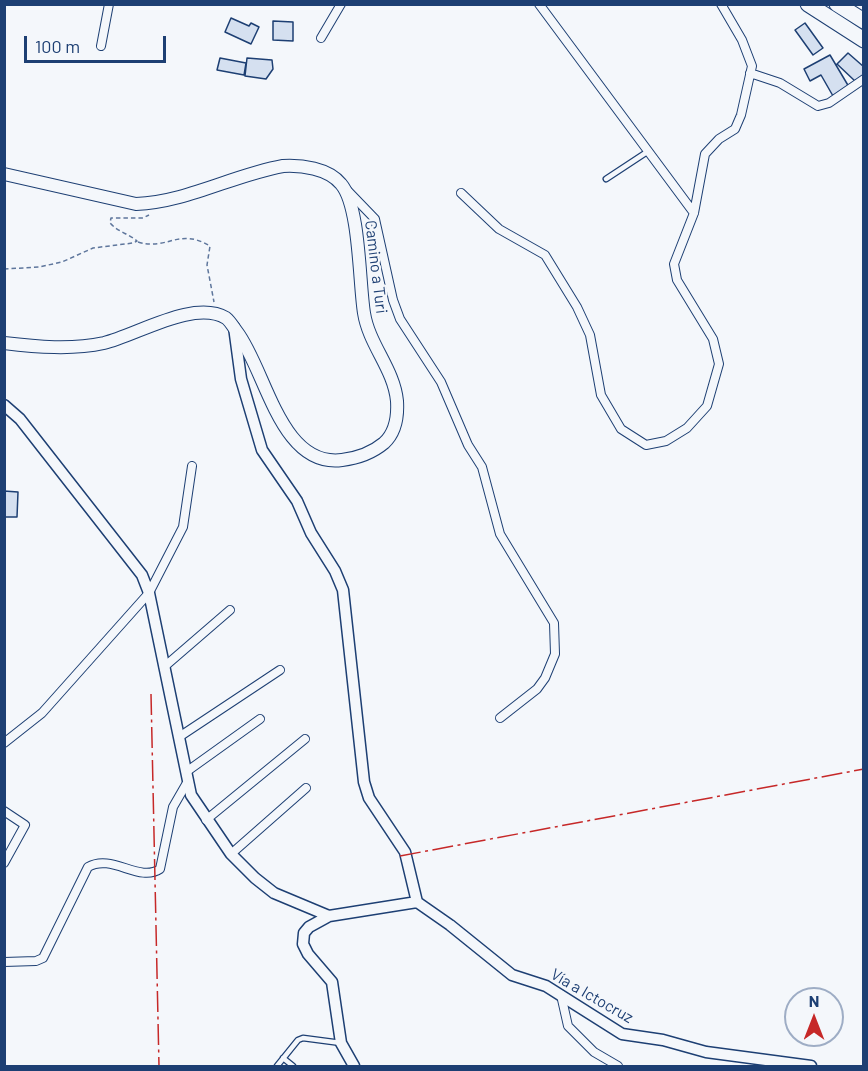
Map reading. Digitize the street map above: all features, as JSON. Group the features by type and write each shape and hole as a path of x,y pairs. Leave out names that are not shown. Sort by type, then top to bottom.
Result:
{"highway":[{"path":"808,4 864,40"},
{"path":"837,4 864,21"}],"main road":[{"path":"4,174 136,204 154,203 283,166 298,165 324,172 342,184"},
{"name":"Camino a Turi","path":"232,325 246,344 283,423 292,438 306,452 320,459 336,461 354,458 372,452 393,431 398,415 397,399 393,383 368,333 351,203 342,184"},
{"path":"4,343 76,347 104,343 192,312 212,314 227,319 232,325"}],"street":[{"path":"101,46 109,4"},
{"path":"321,38 341,4"},
{"path":"539,4 694,213"},
{"path":"461,193 499,229 544,255 577,307 590,335 602,395 621,429 646,445 666,441 694,421 707,406 719,364 713,339 677,280 674,264 694,213 705,154 719,139 735,129 741,115 752,66 742,40 721,4"},
{"path":"750,73 780,83 818,106 830,103 864,79"},
{"path":"342,184 375,219 393,300 400,319 441,382 468,445 482,467 500,534 554,623 555,654 545,678 537,689 500,718"},
{"path":"232,325 242,379 262,450 297,501 311,533 335,571 343,590 364,782 369,798 405,852 417,902 329,916 309,927 304,933 303,944 308,954 332,982 341,1043 354,1066"},
{"path":"5,406 20,418 136,564 149,593 191,795 231,854 255,878 274,892 329,916"},
{"path":"4,743 42,713 149,593 183,527 192,466"},
{"path":"165,667 230,610"},
{"path":"179,737 280,670"},
{"path":"4,962 36,961 43,958 88,867 97,862 107,862 148,874 160,869 173,807 187,776 260,719"},
{"path":"207,820 305,739"},
{"path":"231,854 306,788"},
{"path":"4,811 25,825 4,863"},
{"name":"Vía a Ictocruz","path":"417,902 450,924 512,975 546,986 622,1034 663,1040 706,1052 811,1066"},
{"path":"561,995 568,1026 594,1052 618,1066"}],"lane":[{"path":"606,178 647,152"},
{"path":"277,1066 303,1038 341,1043"},
{"path":"283,1058 293,1066"}],"path":[{"path":"150,214 142,218 111,218 110,223 117,231 148,245 167,243 179,237 192,238 210,246 207,265 214,302 230,315 232,325"},
{"path":"4,269 39,267 62,262 93,248 137,242"}],"building":[{"path":"231,18 249,26 251,23 259,27 251,44 225,32"},
{"path":"273,21 293,22 293,41 273,40"},
{"path":"805,23 823,48 813,55 795,30"},
{"path":"848,53 864,67 864,74 856,82 837,64"},
{"path":"830,55 849,87 833,96 821,75 810,81 804,69"},
{"path":"220,58 246,63 244,75 217,70"},
{"path":"247,58 272,60 273,69 266,79 245,76"},
{"path":"4,491 18,492 17,517 4,517"}],"power":[{"path":"151,694 159,1066"},
{"path":"400,856 864,769"}]}
